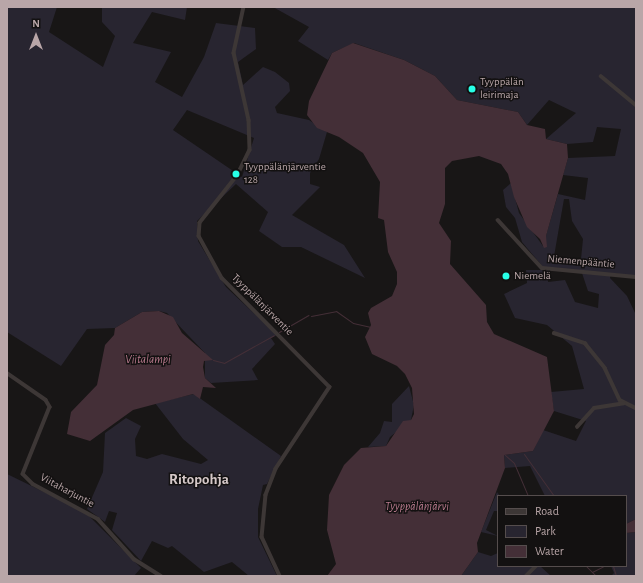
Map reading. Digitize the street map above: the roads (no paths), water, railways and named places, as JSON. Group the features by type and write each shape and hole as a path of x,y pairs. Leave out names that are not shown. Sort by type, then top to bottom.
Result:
{"street":[{"name":"Tyyppälänjärventie","path":"244,7 234,53 249,120 250,150 238,175 200,223 199,236 222,278 330,387 327,397 276,469 266,495 262,537 280,576"},
{"path":"601,76 636,105"},
{"name":"Niemenpääntie","path":"498,220 542,268 636,277"},
{"path":"554,333 585,343 605,368 620,400 636,408"},
{"name":"Viitaharjuntie","path":"7,373 46,400 50,407 23,474 33,484 98,519 134,559 161,576"},
{"path":"577,427 594,408 626,403"},
{"path":"526,576 535,567"}],"water":[{"name":"Tyyppälänjärvi","path":"353,43 404,60 435,76 457,100 518,112 527,125 545,129 546,139 567,144 568,158 546,236 547,247 544,248 540,239 527,227 514,197 508,174 501,164 479,156 452,161 445,168 445,204 439,223 451,241 450,264 486,305 487,322 494,334 547,357 554,411 533,451 504,455 505,468 477,543 478,552 461,576 327,576 336,564 327,530 329,495 344,465 361,448 386,446 403,421 411,420 414,414 412,388 405,374 397,366 372,354 365,337 371,325 368,313 371,308 392,296 397,284 397,272 388,252 384,220 378,218 380,182 363,153 339,137 317,128 307,115 309,101 332,53"},
{"name":"Viitalampi","path":"159,311 173,317 182,333 213,360 204,361 203,367 205,378 216,388 203,387 200,399 193,394 133,410 90,441 67,434 71,412 97,385 105,345 114,335 115,328 142,312"},
{"path":"636,519 636,532 627,533 627,524"}],"waterway":[{"path":"311,316 336,311 353,323 370,327"},
{"path":"279,332 308,315"},
{"path":"213,360 224,363 274,335"},
{"path":"504,454 514,463 528,495"},
{"path":"524,454 553,495"},
{"path":"587,567 596,576"},
{"path":"592,572 602,567"},
{"path":"613,567 616,576"}],"place":[{"name":"Tyyppälän leirimaja","path":"472,89"},
{"name":"Tyyppälänjärventie 128","path":"236,174"},
{"name":"Niemelä","path":"506,276"}],"district":[{"name":"Ritopohja","path":"199,480"}]}
